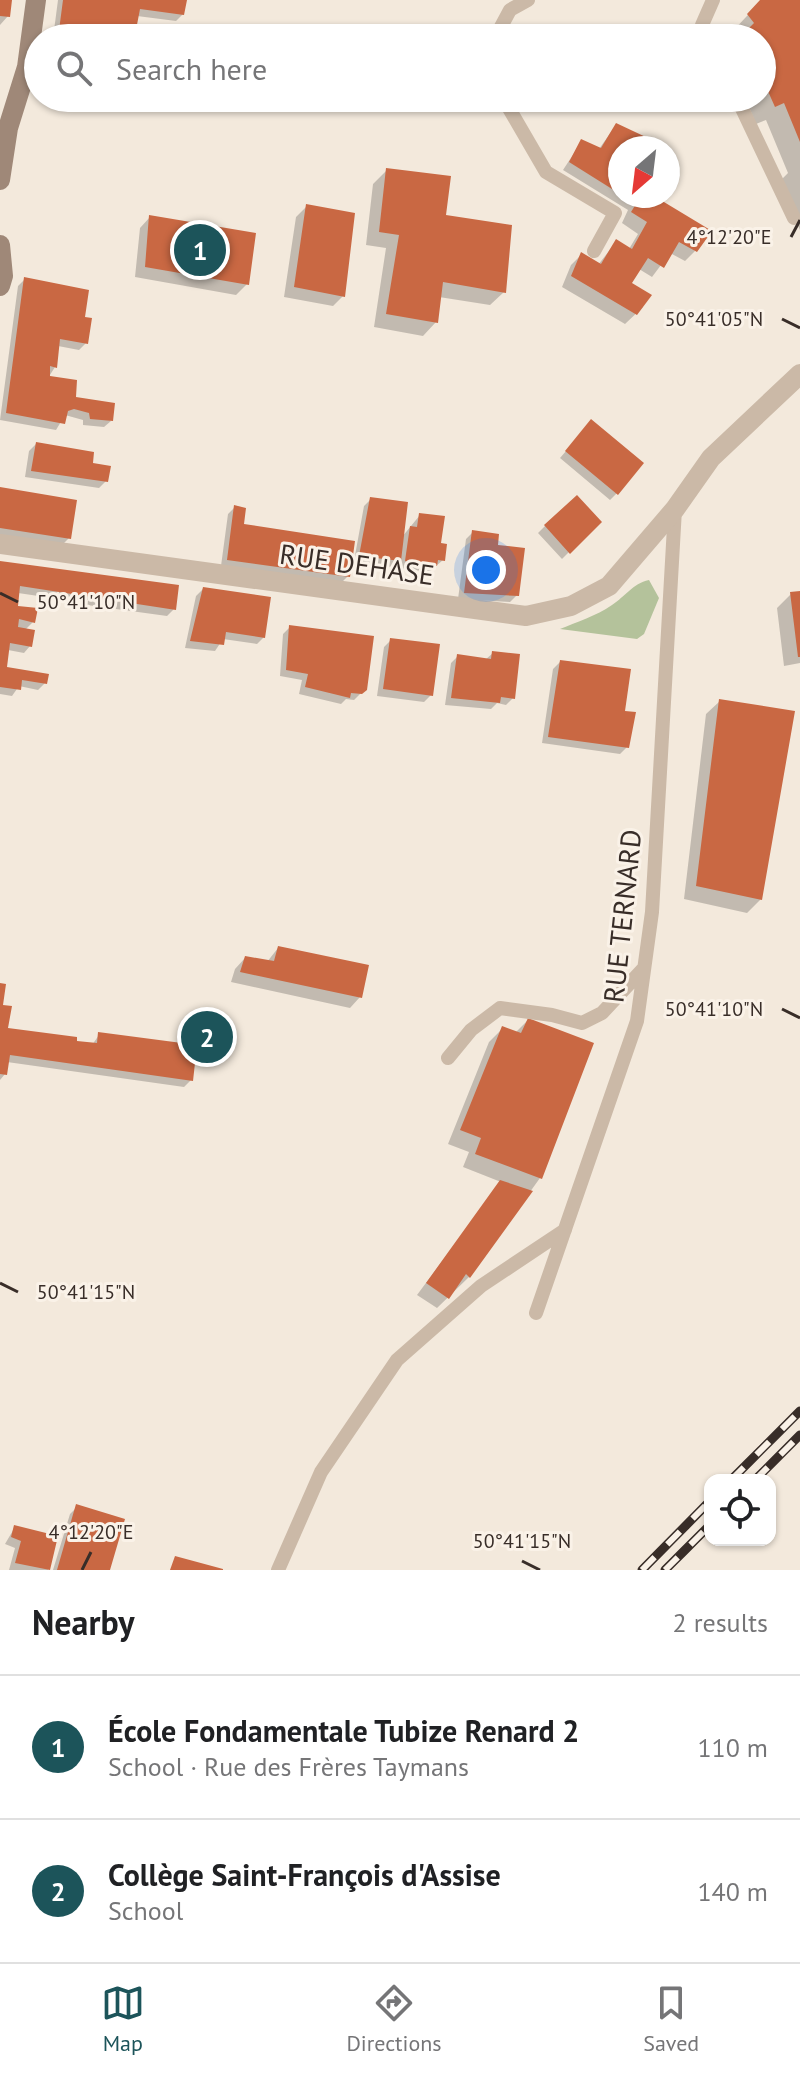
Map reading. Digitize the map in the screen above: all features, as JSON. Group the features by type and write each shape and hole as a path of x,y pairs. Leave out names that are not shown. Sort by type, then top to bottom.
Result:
{"street":[{"path":"33,24 36,0"},
{"path":"0,180 8,128 24,77"},
{"path":"0,245 3,276 0,286"},
{"name":"RUE DEHASE","path":"0,544 526,616 571,606 609,586 675,509 711,458 800,374"}],"lane":[{"path":"502,24 510,10 528,0"},
{"path":"702,24 713,0"},
{"path":"511,112 546,172 615,213 594,251"},
{"path":"744,112 794,218"},
{"name":"RUE TERNARD","path":"536,1313 637,1021 652,912 675,509"},
{"path":"448,1058 471,1030 500,1008 552,1015 582,1023 602,1013 645,967"},
{"path":"278,1570 321,1472 397,1360 481,1286 566,1229"}],"green space":[{"path":"649,580 659,598 644,634 637,639 560,629 600,612 638,584"}],"building":[{"path":"0,0 12,0 10,17 0,16"},
{"path":"63,0 187,0 184,15 140,9 137,24 60,24"},
{"path":"760,0 800,0 800,142 784,103 776,107 776,24 753,24 747,14"},
{"path":"616,123 644,136 608,136"},
{"path":"608,136 608,186 569,162 581,139 601,148"},
{"path":"386,168 451,176 446,215 512,225 506,293 443,282 438,323 386,314 399,235 379,232"},
{"path":"306,204 355,213 345,297 294,287"},
{"path":"634,208 674,208 712,231 697,252 679,242 664,268 648,258 632,283 652,295 637,315 571,276 581,252 601,264 616,239 632,249 647,222 631,212"},
{"path":"149,215 256,233 249,285 145,267"},
{"path":"24,277 89,290 85,317 92,318 88,344 60,339 57,368 50,366 50,376 77,380 76,397 115,403 113,421 90,419 89,413 74,409 68,411 65,424 6,413"},
{"path":"591,419 644,463 618,495 565,451"},
{"path":"36,442 94,452 93,463 111,466 108,482 31,471"},
{"path":"0,487 77,500 71,539 0,528"},
{"path":"577,495 602,522 570,554 544,525"},
{"path":"370,497 408,502 401,561 359,556"},
{"path":"234,505 246,508 244,524 355,541 350,577 227,560"},
{"path":"419,513 445,516 441,543 447,544 445,561 438,560 437,566 405,561 410,526 417,527"},
{"path":"472,530 499,534 498,545 525,548 519,596 464,593"},
{"path":"0,561 179,585 176,610 20,586 18,606 38,608 35,623 19,619 18,627 35,630 32,647 10,643 7,667 49,674 47,684 22,680 21,690 0,687"},
{"path":"203,587 271,597 265,638 226,632 224,645 190,641"},
{"path":"800,591 800,657 798,657 790,592"},
{"path":"289,625 374,636 367,690 362,694 351,693 350,698 305,687 308,674 286,670"},
{"path":"390,638 440,644 433,696 383,689"},
{"path":"492,651 520,654 515,699 501,697 500,703 451,698 457,654 491,659"},
{"path":"560,660 631,669 625,711 636,712 629,748 548,737"},
{"path":"719,699 795,711 762,900 696,886"},
{"path":"278,946 369,965 362,998 240,972 245,956 274,961"},
{"path":"0,983 6,984 3,1005 12,1006 8,1028 77,1037 77,1041 97,1043 98,1032 197,1045 193,1081 10,1055 7,1075 0,1074"},
{"path":"528,1018 594,1043 542,1179 475,1154 481,1138 460,1130 502,1026 521,1033"},
{"path":"500,1180 533,1191 470,1278 466,1274 449,1299 426,1283"},
{"path":"76,1504 125,1519 110,1570 57,1570"},
{"path":"14,1525 58,1536 50,1570 15,1563 21,1541 11,1537"},
{"path":"175,1556 223,1569 223,1570 170,1570"}],"railway":[{"path":"737,1474 800,1411"},
{"path":"761,1474 800,1435"},
{"path":"642,1570 704,1507"},
{"path":"665,1570 704,1531"}],"place":[{"name":"École Fondamentale Tubize Renard 2","path":"200,250"},
{"name":"Collège Saint-François d'Assise","path":"207,1037"}]}
